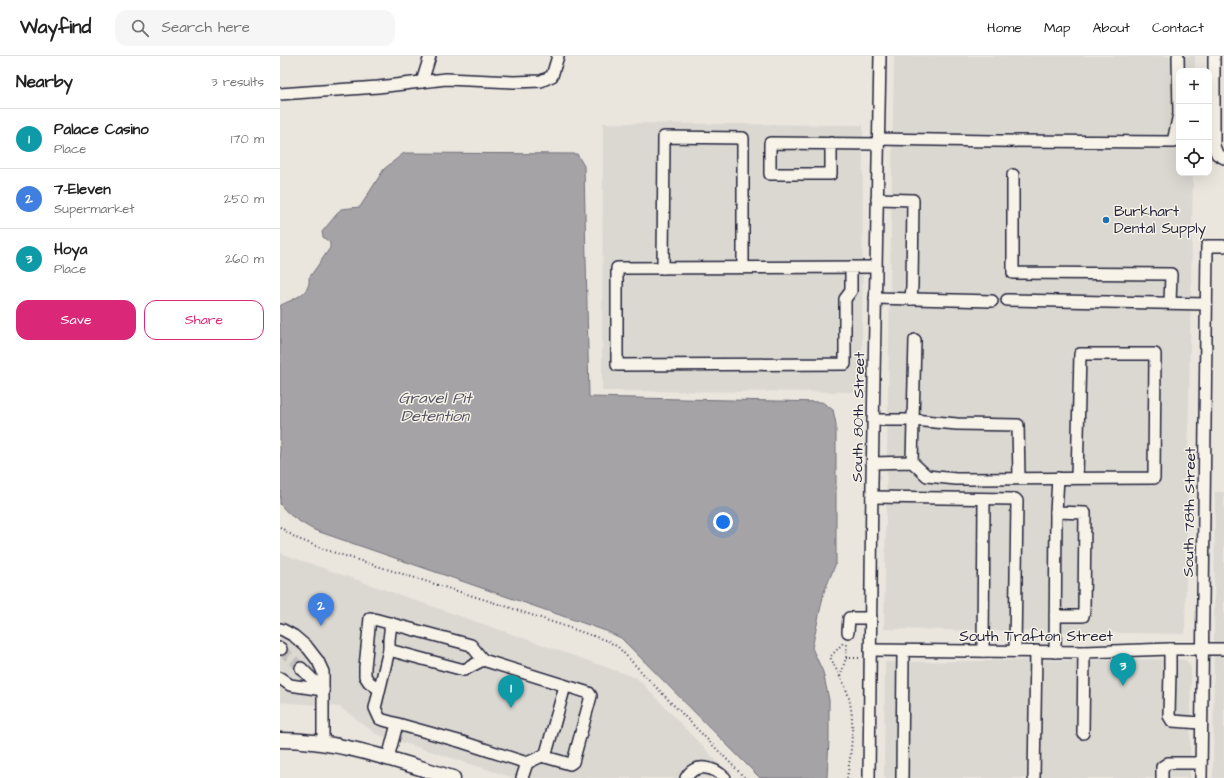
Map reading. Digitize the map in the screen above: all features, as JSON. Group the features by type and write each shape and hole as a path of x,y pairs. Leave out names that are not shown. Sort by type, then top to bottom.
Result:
{"main road":[{"path":"280,740 323,743 348,747 453,778"}],"street":[{"path":"422,82 430,56"},
{"path":"280,94 378,87 446,79 514,82 541,81 552,76 558,56"},
{"name":"South 80th Street","path":"869,778 872,463 880,56"},
{"path":"832,143 831,174 770,174 770,143 878,141 1173,142 1178,114 1178,56"},
{"path":"1214,56 1214,146 1217,154 1224,158"},
{"path":"663,268 664,138 743,138 743,268"},
{"path":"1013,175 1014,274 1170,274 1170,303"},
{"path":"877,199 913,200 911,299"},
{"name":"South 78th Street","path":"1201,778 1207,246 1224,246"},
{"path":"851,267 851,292 845,299 845,364 617,365 617,268 743,268 851,267 876,267"},
{"path":"875,298 992,301"},
{"path":"1007,300 1206,304"},
{"path":"912,462 916,340"},
{"path":"872,463 912,462 927,476 956,479 1154,478 1155,354 1080,354 1077,478"},
{"path":"873,420 913,420 957,424 1018,425 1019,478"},
{"path":"1055,652 1056,512 1058,478"},
{"path":"872,497 984,498 1015,499 1017,501 1015,651"},
{"path":"982,651 984,498"},
{"path":"1055,616 1082,616 1084,611 1085,513 1056,512"},
{"path":"379,689 368,682 365,676 370,618 391,623 472,645 483,660 589,693 591,696 573,762 570,764 545,756 527,763 462,742 380,719 374,708 379,689 389,650 391,623"},
{"path":"848,632 849,618 871,618"},
{"path":"280,630 294,636 308,648 318,661 323,672 323,743"},
{"path":"1170,649 1169,716 1172,722 1201,723"},
{"name":"South Trafton Street","path":"870,650 1084,652 1170,649 1224,650"},
{"path":"389,650 464,670 483,660"},
{"path":"902,778 903,651"},
{"path":"1034,778 1036,651"},
{"path":"1083,733 1084,652"},
{"path":"301,668 323,690"},
{"path":"280,678 290,685 323,690"},
{"path":"545,756 565,686"},
{"path":"388,758 398,724"},
{"path":"522,778 527,763"},
{"path":"1162,778 1162,767 1168,763 1201,763"},
{"path":"686,778 691,772 704,768 715,770 725,778"}],"path":[{"path":"280,527 296,538 326,550 508,607 608,642 618,647 745,778"},
{"path":"840,677 846,658 848,638 830,657 840,677 846,686 851,709 851,750 847,778"},
{"path":"846,658 862,658"}],"shaded area":[{"path":"894,56 1195,56 1195,68 1176,68 1176,176 1193,176 1185,634 884,629"},
{"path":"603,123 863,125 862,392 602,391"},
{"path":"1215,492 1224,492 1224,778 1213,778"},
{"path":"280,553 637,678 733,778 514,778 376,734 340,707 280,702"},
{"path":"1186,660 1191,667 1190,778 884,778 885,662"}],"water":[{"name":"Gravel Pit Detention","path":"404,153 577,154 584,166 589,397 822,402 833,410 836,424 836,563 824,592 812,648 823,672 829,700 827,778 760,778 621,638 606,631 314,530 291,515 280,504 280,307 304,292 309,284 309,278 330,248 330,243 323,237 322,232 341,209 360,207 384,169"}],"tunnel":[{"path":"281,649 301,668"}],"place":[{"name":"Burkhart Dental Supply","path":"1106,220"},
{"name":"7-Eleven","path":"321,626"},
{"name":"Hoya","path":"1123,686"},
{"name":"Palace Casino","path":"511,708"}]}
